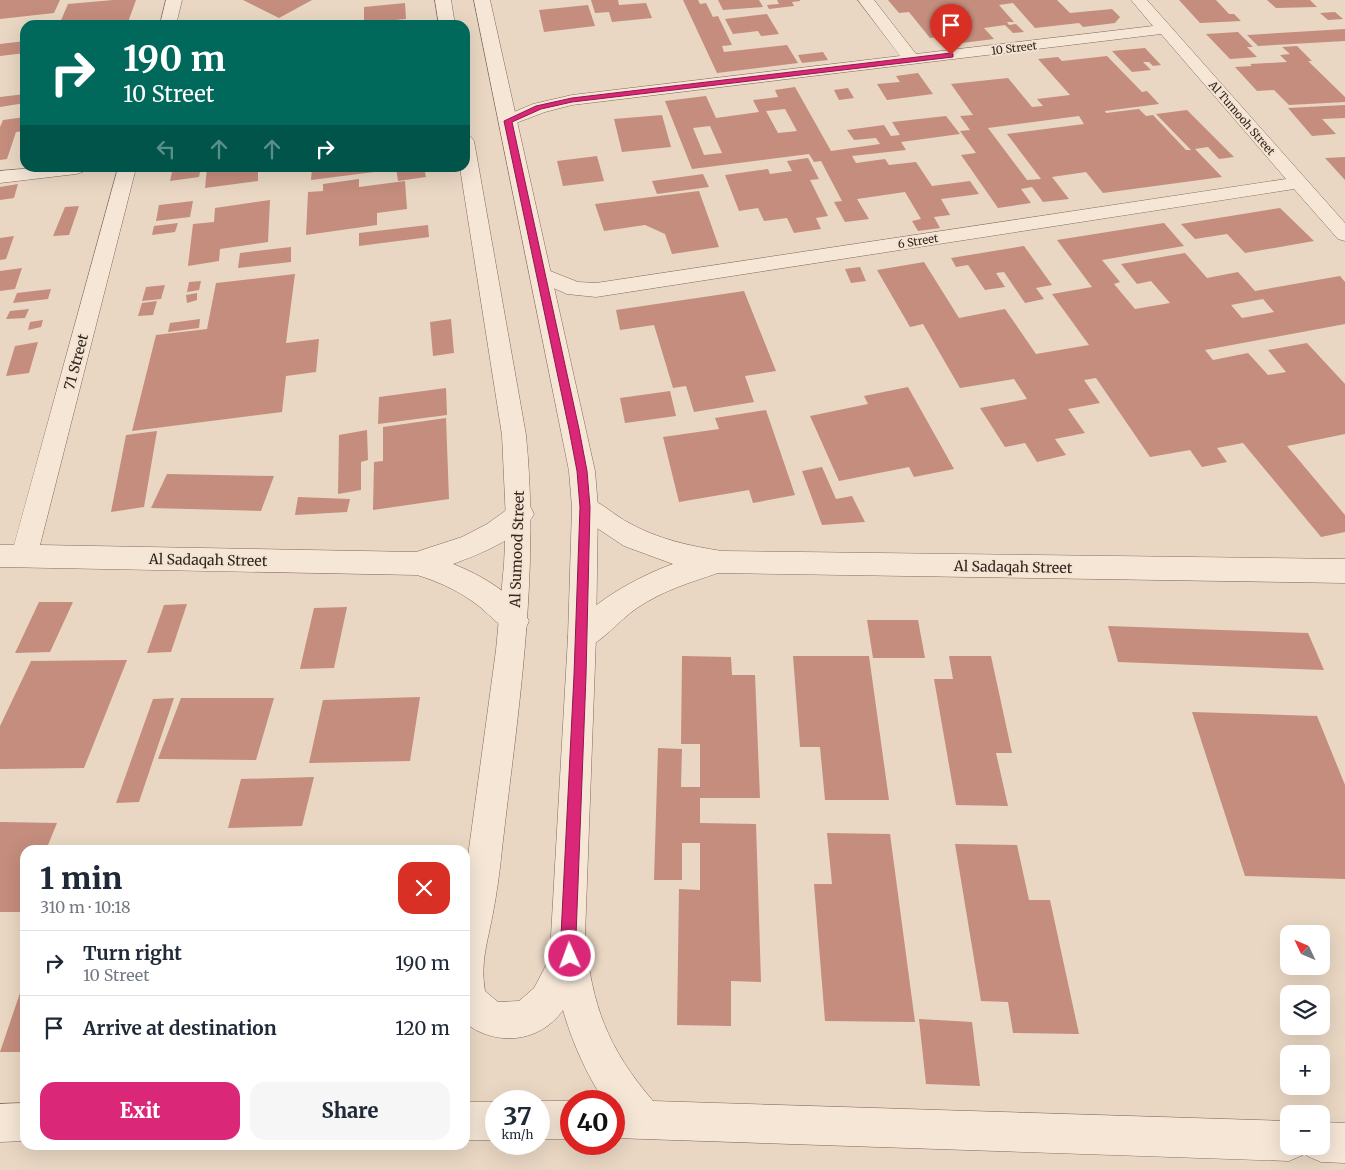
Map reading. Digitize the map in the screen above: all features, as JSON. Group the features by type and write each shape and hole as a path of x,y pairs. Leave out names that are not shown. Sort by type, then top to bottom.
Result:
{"street":[{"path":"169,20 174,0"},
{"path":"443,0 446,20"},
{"path":"482,0 582,471 585,507 582,637 568,936 577,999 592,1042 614,1083 628,1119 1280,1141"},
{"path":"866,0 912,60"},
{"name":"Al Tumooh Street","path":"1139,0 1298,184 1345,235"},
{"name":"10 Street","path":"508,121 539,108 572,100 1165,29"},
{"name":"Al Sumood Street","path":"470,171 514,435 521,514 514,621 479,894 470,934"},
{"path":"0,177 42,172"},
{"name":"71 Street","path":"12,556 126,172"},
{"name":"6 Street","path":"540,274 575,289 596,290 1298,184"},
{"name":"Al Sadaqah Street","path":"585,507 607,524 632,539 660,550 690,558 722,562 1304,571"},
{"name":"Al Sadaqah Street","path":"416,564 446,557 473,546 499,532 521,514"},
{"name":"Al Sadaqah Street","path":"12,556 416,564 445,571 471,584 494,600 514,621"},
{"name":"Al Sadaqah Street","path":"582,637 605,614 661,579 690,569 722,562"},
{"path":"1304,571 1345,571"},
{"path":"1304,571 1345,580"},
{"name":"Al Sumood Street","path":"470,997 471,1001 485,1016 506,1023 528,1017 546,1002 570,956"},
{"path":"470,1121 485,1121"},
{"path":"0,1123 20,1122"},
{"path":"1330,1142 1345,1143"}],"building":[{"path":"0,0 60,0 54,13 0,19"},
{"path":"136,0 129,20 61,20 68,4"},
{"path":"243,0 312,0 279,18"},
{"path":"591,0 618,0 619,5 646,3 652,18 612,22 609,12 595,13"},
{"path":"683,0 698,0 700,4 706,3 713,17 718,16 732,45 722,46 724,52 787,45 798,63 717,73"},
{"path":"718,0 759,0 763,7 723,10"},
{"path":"777,0 800,1 792,2 794,6 769,9 767,5 779,4"},
{"path":"888,0 1057,0 1070,13 1112,9 1120,17 1115,23 1083,27 1079,23 1035,28 1013,3 999,5 1014,22 1007,22 1009,25 1016,24 1024,32 1013,33 1005,25 984,28 994,39 962,43 955,35 930,38 909,12 899,13"},
{"path":"1179,0 1216,0 1229,14 1234,14 1241,21 1200,23"},
{"path":"1267,0 1310,0 1317,7 1276,8"},
{"path":"405,3 406,19 364,20 364,7"},
{"path":"588,5 595,26 544,32 539,10"},
{"path":"1335,12 1343,19 1328,20 1320,13"},
{"path":"767,14 779,34 761,36 758,31 733,34 725,19"},
{"path":"1345,29 1345,41 1258,46 1247,35"},
{"path":"1238,32 1253,47 1247,47 1257,57 1230,59 1206,34"},
{"path":"20,42 20,54 0,56 0,44"},
{"path":"1297,46 1312,61 1308,61 1345,97 1345,102 1289,105 1274,90 1257,91 1235,67 1252,66 1250,64 1287,62 1280,55 1290,54 1282,47"},
{"path":"1145,48 1161,65 1153,66 1149,62 1143,62 1151,70 1132,72 1112,51"},
{"path":"823,52 828,60 802,63 798,55"},
{"path":"1107,56 1142,92 1147,91 1159,104 1105,111 1106,113 1139,109 1146,116 1153,115 1186,150 1191,150 1156,114 1187,110 1234,157 1219,159 1208,147 1195,149 1222,177 1103,193 1086,172 1052,177 1069,199 1043,202 1032,187 1021,189 1031,203 998,208 961,155 976,153 960,131 970,130 960,116 973,115 951,84 1008,78 1032,107 1043,106 1037,99 1070,95 1038,59 1058,57 1062,61","holes":["1079,116 1084,124 1007,134 1041,179 1027,180 988,128"]},
{"path":"918,73 933,94 887,100 877,84 900,82 896,76"},
{"path":"795,87 831,151 880,144 876,138 854,140 847,130 884,125 891,136 900,135 892,122 946,116 960,134 901,142 906,150 852,156 856,163 885,159 889,165 916,162 932,186 970,181 979,194 941,199 950,215 934,217 940,228 918,231 912,221 921,219 905,192 857,199 869,219 845,222 834,202 842,201 821,161 814,162 809,154 692,169 665,101 706,96 716,118 759,112 753,100 778,97 775,90","holes":["785,109 797,131 778,133 766,111","710,126 722,153 704,155 693,128"]},
{"path":"848,88 854,98 839,100 834,90"},
{"path":"20,95 20,104 0,107 0,97"},
{"path":"1345,105 1345,118 1322,119 1336,134 1312,136 1288,108"},
{"path":"662,115 671,147 622,152 614,119"},
{"path":"20,118 20,132 16,132 7,159 0,160 0,127 3,120"},
{"path":"597,156 604,181 563,186 557,161"},
{"path":"1345,157 1345,180 1325,158"},
{"path":"808,158 819,179 810,180 828,216 816,218 821,229 794,233 787,218 764,221 758,208 739,211 725,175 768,169 770,174 792,171 787,161"},
{"path":"172,172 200,172 199,177 170,181"},
{"path":"207,172 258,172 258,181 205,188"},
{"path":"312,172 374,172 311,180"},
{"path":"397,172 425,172 426,177 398,181"},
{"path":"703,174 709,187 657,194 652,181"},
{"path":"359,179 359,187 405,181 407,209 377,213 377,225 306,235 308,192 323,191 323,184"},
{"path":"18,184 14,198 0,200 0,187"},
{"path":"699,191 719,247 672,254 665,234 645,225 604,231 595,204"},
{"path":"270,200 268,242 220,249 219,261 188,266 193,224 214,222 215,208"},
{"path":"193,201 190,217 156,221 159,205"},
{"path":"79,206 69,235 53,236 65,207"},
{"path":"1280,208 1314,241 1245,253 1227,234 1195,239 1181,224"},
{"path":"178,223 175,232 152,235 154,226"},
{"path":"1164,223 1184,246 1102,260 1120,282 1114,284 1135,309 1170,303 1151,281 1137,284 1121,264 1185,253 1207,278 1238,272 1255,291 1340,276 1345,282 1345,324 1205,350 1213,360 1248,353 1268,375 1286,372 1268,350 1307,343 1345,384 1345,434 1287,446 1345,515 1345,532 1321,537 1243,443 1217,448 1227,462 1202,467 1190,450 1150,457 1096,378 1084,380 1100,403 1068,409 1085,433 1055,439 1066,455 1037,462 1025,443 1005,447 980,408 1027,399 1014,379 960,388 923,324 910,327 877,270 924,262 959,318 1005,309 1036,354 1089,345 1052,294 1092,287 1057,240","holes":["1263,299 1274,312 1242,318 1231,305"]},
{"path":"428,225 429,237 359,246 359,233"},
{"path":"14,236 6,259 0,260 0,238"},
{"path":"1024,246 1052,285 1036,288 1044,299 1025,303 1004,272 996,273 1005,287 985,290 968,265 956,267 951,258"},
{"path":"291,247 291,262 238,268 240,253"},
{"path":"860,267 866,281 851,283 845,269"},
{"path":"22,268 15,289 0,291 0,271"},
{"path":"295,274 286,343 319,339 316,372 286,376 282,412 132,431 156,335 207,329 216,283"},
{"path":"201,281 199,290 187,292 189,282"},
{"path":"165,285 161,299 142,301 146,287"},
{"path":"51,289 48,299 13,303 17,293"},
{"path":"744,291 776,371 745,376 754,402 694,412 686,386 673,388 654,325 620,330 616,310"},
{"path":"197,293 197,300 187,303 186,295"},
{"path":"157,301 153,315 138,316 142,303"},
{"path":"29,309 25,318 6,319 10,311"},
{"path":"200,319 199,328 168,332 170,323"},
{"path":"451,319 454,353 433,356 430,322"},
{"path":"43,320 41,327 28,330 30,322"},
{"path":"38,342 29,373 6,376 15,346"},
{"path":"908,387 954,469 914,477 909,467 839,481 810,416 868,404 864,396"},
{"path":"446,388 447,415 378,424 379,397"},
{"path":"670,391 676,416 625,423 620,398"},
{"path":"766,410 795,495 753,503 749,490 679,502 663,437 719,429 715,418"},
{"path":"446,418 449,499 373,510 374,462 383,461 383,427"},
{"path":"367,430 368,460 361,462 361,490 338,494 339,435"},
{"path":"157,431 144,507 111,512 126,435"},
{"path":"822,467 836,499 852,496 865,522 822,525 802,471"},
{"path":"167,474 274,476 261,511 151,508"},
{"path":"298,497 350,499 347,512 295,515"},
{"path":"39,602 73,602 50,652 15,653"},
{"path":"187,604 171,652 147,653 164,605"},
{"path":"347,607 334,668 300,669 314,608"},
{"path":"867,620 918,620 925,658 873,658"},
{"path":"1108,626 1308,633 1324,670 1118,662"},
{"path":"682,656 731,657 732,675 755,675 760,798 700,798 700,823 756,824 761,982 731,981 731,1026 677,1025 679,889 700,890 700,843 682,843 682,880 654,880 658,748 682,749 681,787 700,787 700,744 681,744"},
{"path":"793,656 869,656 889,800 825,800 820,747 800,747"},
{"path":"949,656 991,656 1012,753 996,753 1008,806 956,805 934,679 953,679"},
{"path":"127,660 84,768 0,769 0,726 31,661"},
{"path":"420,697 410,761 309,763 323,700"},
{"path":"174,698 139,802 116,803 153,699"},
{"path":"181,698 274,698 256,760 158,759"},
{"path":"1192,712 1317,716 1345,785 1345,879 1245,876"},
{"path":"314,777 302,826 228,828 241,779"},
{"path":"0,822 57,823 48,845 20,845 20,912 0,912"},
{"path":"827,833 890,834 915,1022 825,1021 814,884 832,884"},
{"path":"955,844 1017,845 1029,900 1050,900 1079,1034 1013,1033 1008,1002 981,1001"},
{"path":"20,993 20,1052 0,1052"},
{"path":"919,1019 972,1022 980,1086 926,1084"}],"route":[{"path":"570,956 568,936 571,907 582,637 585,507 582,471 574,429 508,121 554,103 572,100 951,55"}]}
